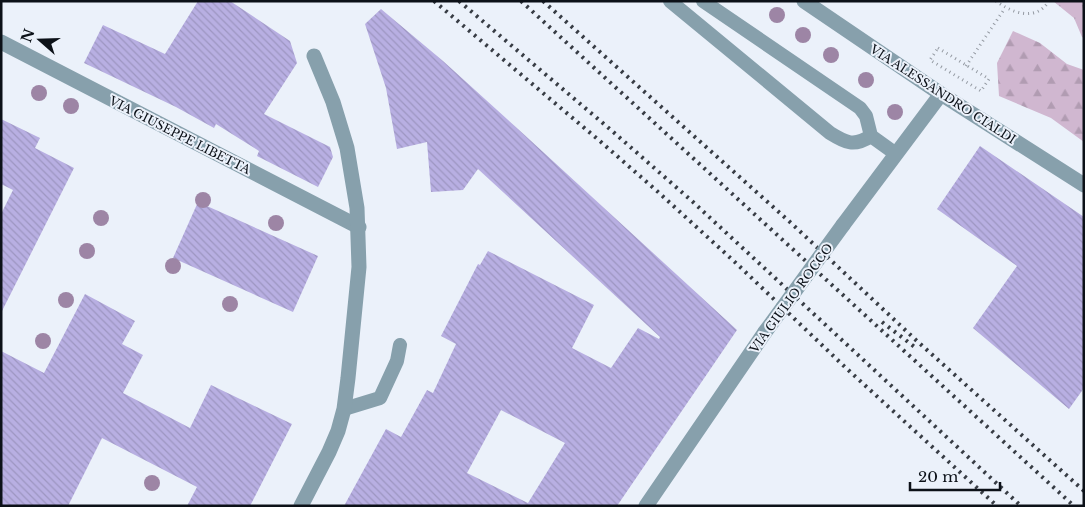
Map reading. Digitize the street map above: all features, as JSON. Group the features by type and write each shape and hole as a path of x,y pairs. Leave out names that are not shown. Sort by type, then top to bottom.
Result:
{"street":[{"name":"VIA ALESSANDRO CIALDI","path":"804,1 941,94 1084,185"},
{"name":"VIA GIUSEPPE LIBETTA","path":"1,42 358,227"},
{"path":"301,506 329,452 338,431 344,408 358,282 358,227 347,148 334,102 314,56"},
{"name":"VIA GIULIO ROCCO","path":"646,506 765,332 941,94"}],"lane":[{"path":"670,1 830,133 852,144 862,142 871,136"},
{"path":"703,1 860,108 866,116 871,136 896,154"},
{"path":"344,408 380,398 397,361 400,345"}],"path":[{"path":"996,1 1005,8 1019,14 1033,13 1045,7 1049,1"},
{"path":"966,66 1005,8"},
{"path":"945,69 930,60 938,48 989,79 981,91 970,85"}],"green space":[{"path":"1053,1 1084,1 1084,38 1074,18"},
{"path":"1013,31 1040,43 1067,64 1084,70 1084,142 1051,118 999,96 997,63"}],"building":[{"path":"198,1 230,1 290,41 297,63 264,114 330,147 333,157 318,187 257,156 259,151 216,124 214,128 176,107 84,63 103,25 165,54"},
{"path":"381,9 443,61 737,330 617,506 344,506 386,429 401,437 427,390 433,393 456,344 441,336 478,264 480,265 488,251 594,305 572,348 611,368 638,328 659,339 660,337 478,169 463,190 431,192 427,142 397,149 386,88 365,24","holes":["501,410 565,443 528,503 467,473"]},
{"path":"1,119 40,138 35,148 74,168 1,313 1,214 13,190 1,184"},
{"path":"980,146 1084,217 1084,388 1069,409 973,328 1017,266 937,209"},
{"path":"198,202 318,256 293,312 173,258"},
{"path":"85,294 135,321 122,344 143,355 123,393 190,428 211,385 292,424 250,506 187,506 197,487 102,438 68,506 1,506 1,351 44,373"}],"railway":[{"path":"434,1 657,191 997,506"},
{"path":"459,1 693,202 1021,506"},
{"path":"521,1 1074,506"},
{"path":"543,1 791,223 917,341 1084,491"},
{"path":"882,322 916,348"}]}
